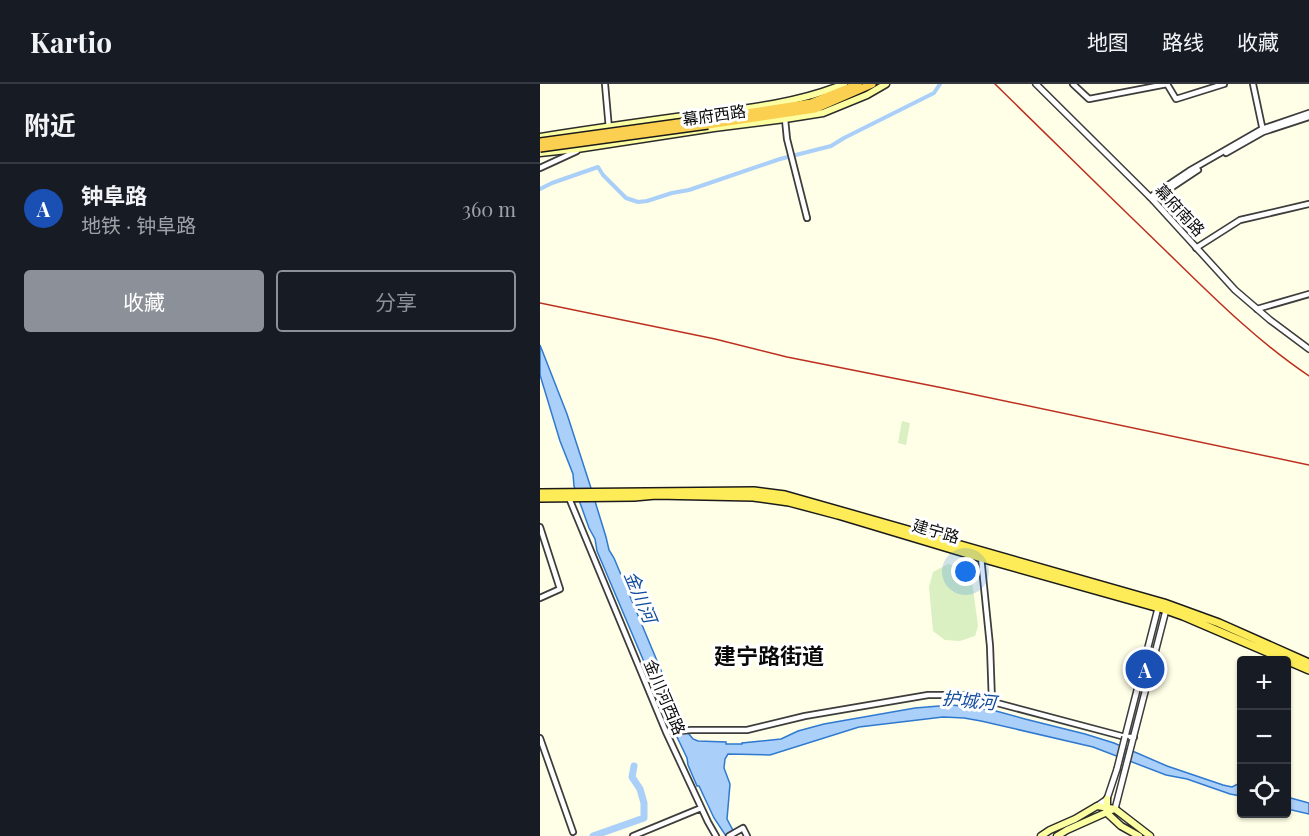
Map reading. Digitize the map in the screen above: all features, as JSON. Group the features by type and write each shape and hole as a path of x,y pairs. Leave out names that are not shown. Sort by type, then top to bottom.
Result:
{"highway":[{"name":"幕府西路","path":"540,142 710,124 751,112 811,103 858,84"},
{"name":"幕府西路","path":"540,148 815,109 872,84"},
{"path":"811,103 828,91"},
{"path":"730,110 751,112"},
{"path":"802,111 823,113"}],"main road":[{"name":"幕府西路","path":"540,136 730,110 811,96 844,84"},
{"name":"幕府西路","path":"540,153 636,140 710,124 785,119 823,113 867,95 886,84"},
{"path":"632,123 629,133 636,140"},
{"path":"585,129 589,132 587,139"},
{"path":"556,151 573,141 610,136"},
{"name":"建宁路","path":"540,493 574,496"},
{"name":"建宁路","path":"540,498 594,495 634,497 656,493 753,497 789,502 1219,623 1309,663"},
{"name":"建宁路","path":"1163,607 1309,670"},
{"path":"1107,799 1107,810"},
{"path":"1041,836 1097,806 1107,810 1121,826 1139,836"},
{"path":"1057,836 1107,810 1115,809 1150,836"}],"street":[{"path":"605,84 611,144"},
{"name":"幕府南路","path":"1035,84 1151,199 1235,290 1309,349"},
{"path":"1073,84 1089,99 1167,84 1176,99 1224,84"},
{"path":"1253,84 1263,132"},
{"path":"1151,199 1190,171 1262,129 1309,113"},
{"path":"1151,199 1204,165 1263,132 1309,117"},
{"path":"785,119 789,148 807,218"},
{"path":"540,168 577,149"},
{"path":"1196,248 1240,220 1309,204"},
{"path":"1257,309 1309,294"},
{"name":"金川河西路","path":"574,496 667,732 716,836"},
{"path":"540,527 560,590 540,598"},
{"path":"981,555 990,646 992,702"},
{"path":"1097,806 1107,799 1117,769 1163,607"},
{"path":"1115,809 1132,746 1163,607"},
{"path":"667,732 747,730 805,716 928,695 967,695 1125,737 1134,737"},
{"path":"540,738 573,832"},
{"path":"633,836 701,808"},
{"path":"729,836 742,828 747,836"}],"green space":[{"path":"902,421 910,423 906,445 898,443"},
{"path":"948,564 965,568 972,581 978,626 975,636 960,641 945,640 933,631 929,587 933,572"}],"water":[{"path":"540,345 567,414 609,550 693,739 742,744 781,739 798,731 824,724 915,708 951,705 974,707 1114,743 1167,766 1223,785 1232,787 1237,784 1237,795 1187,779 1166,775 1093,747 981,721 943,717 859,727 770,755 728,754 724,768 730,784 727,819 736,836 726,836 697,786 597,551 595,539 574,486 573,474 560,441 540,375"},
{"path":"1291,798 1309,803 1309,814 1291,810"}],"waterway":[{"path":"540,189 598,167 626,198 638,202 689,190 780,159 831,146 934,93 940,84"},
{"name":"护城河","path":"593,836 644,818 644,803 640,789 632,777 634,766"}],"railway":[{"path":"995,84 1219,302 1271,348 1309,376"},
{"path":"540,303 715,339 787,357 1309,465"}],"place":[{"name":"钟阜路","path":"1145,669"}],"district":[{"name":"建宁路街道","path":"769,656"}],"water label":[{"name":"金川河","path":"640,597"}]}
